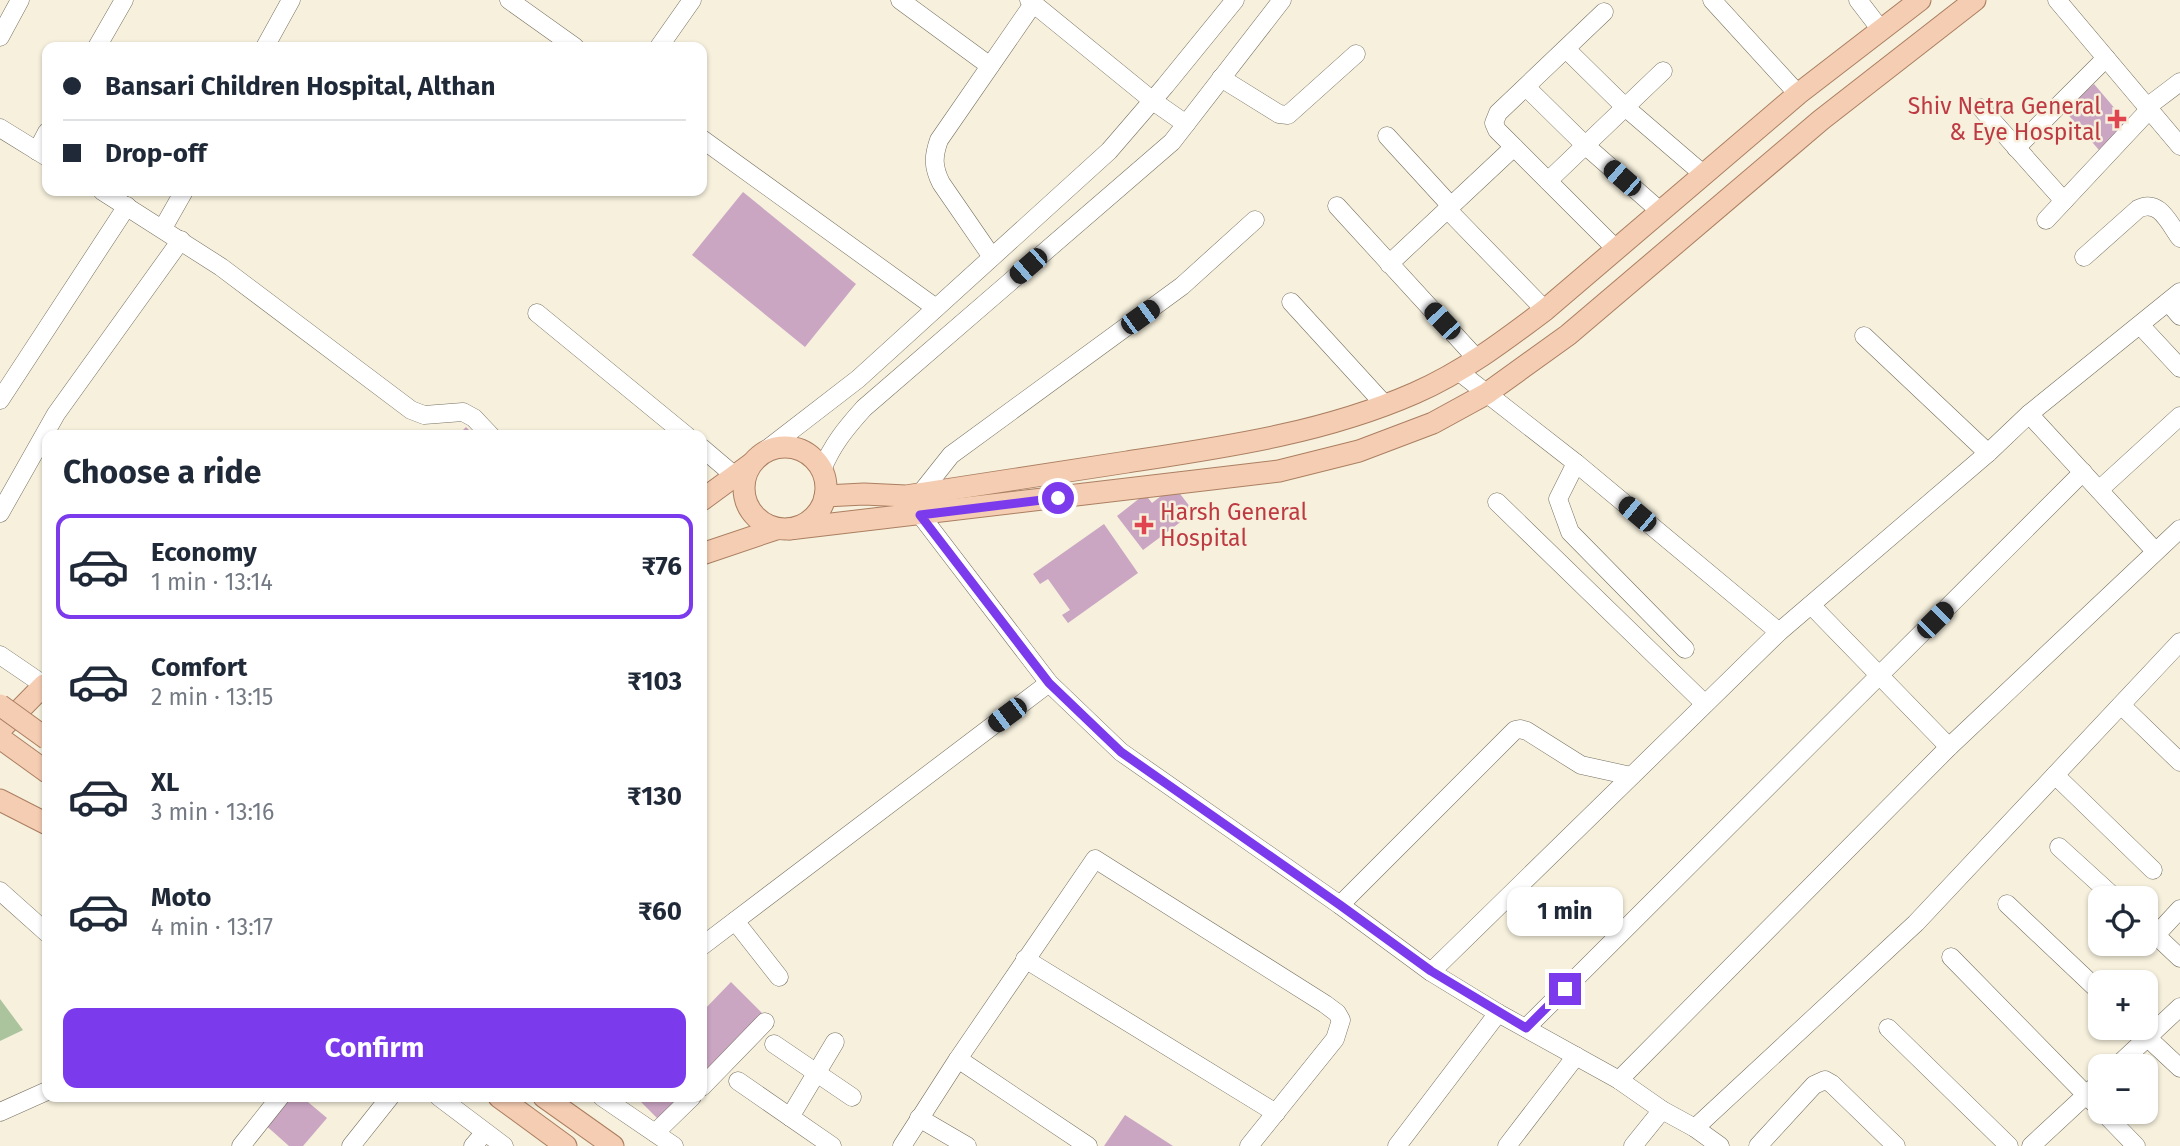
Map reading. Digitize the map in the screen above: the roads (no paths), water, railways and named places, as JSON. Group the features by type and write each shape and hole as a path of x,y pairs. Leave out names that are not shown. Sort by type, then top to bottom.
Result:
{"main road":[{"path":"825,496 913,495 1270,438 1385,405 1458,371 1545,310 1798,94 1920,0"},
{"path":"750,464 743,489 746,503 754,516 764,524 783,529 1279,471 1359,451 1408,433 1433,423 1486,394 1568,335 1821,120 1975,0"},
{"path":"707,496 775,448 789,447 803,451 822,470 826,483 821,509 813,519 802,526 783,529 707,552"},
{"path":"0,730 42,690"},
{"path":"0,705 42,735"},
{"path":"0,738 42,768"},
{"path":"0,800 42,821"},
{"path":"506,1102 566,1146"},
{"path":"551,1102 613,1146"}],"street":[{"path":"0,37 20,0"},
{"path":"100,42 124,0"},
{"path":"268,42 291,0"},
{"path":"663,42 692,0"},
{"path":"900,0 990,66"},
{"path":"707,450 750,464 858,379 1108,151 1153,101 1235,0"},
{"path":"822,470 830,450 864,408 1172,142 1282,0"},
{"path":"1712,0 1798,94"},
{"path":"1858,0 1881,30"},
{"path":"2057,0 2180,146"},
{"path":"512,1 568,42"},
{"path":"992,257 941,183 935,171 934,155 939,141 1031,2 1153,101 1186,124"},
{"path":"1604,12 1498,113 1494,123 1497,130 1616,249"},
{"path":"1566,48 1625,107 1703,174"},
{"path":"1221,78 1279,114 1288,115 1356,54"},
{"path":"2016,148 2106,58"},
{"path":"1548,181 1663,71"},
{"path":"2046,220 2148,108 2180,82"},
{"path":"1526,87 1585,145 1660,211"},
{"path":"1981,108 2064,201"},
{"path":"0,128 42,154"},
{"path":"1387,136 1449,208 1545,310"},
{"path":"707,143 936,308"},
{"path":"1389,264 1514,147"},
{"path":"110,196 227,272 411,410 424,415 463,412 469,414 485,430"},
{"path":"163,229 181,196"},
{"path":"2084,257 2146,205 2154,205 2160,210 2180,238"},
{"path":"0,400 127,206"},
{"path":"1337,206 1478,359"},
{"path":"1255,220 1182,286 951,455 913,495 920,515 1049,683 1121,752 1431,971 1498,1013 1619,1080 1720,1146"},
{"path":"46,430 181,240"},
{"path":"1431,971 1779,632 1988,453 2029,414 2174,297 2180,316"},
{"path":"1291,302 1385,405"},
{"path":"537,313 680,430"},
{"path":"2140,325 2180,368"},
{"path":"1864,335 1988,453"},
{"path":"1458,371 1576,463 1779,632"},
{"path":"2029,414 2155,551"},
{"path":"2099,490 2180,416"},
{"path":"0,513 42,437"},
{"path":"1576,463 1558,499 1570,531 1685,649"},
{"path":"1526,1028 2083,472"},
{"path":"1497,502 1705,704"},
{"path":"1619,1080 1949,747 2180,529"},
{"path":"1811,605 1949,747"},
{"path":"1695,1128 1916,923 2180,642"},
{"path":"0,655 42,683"},
{"path":"707,942 1049,683"},
{"path":"2121,705 2180,762"},
{"path":"1340,905 1514,730 1527,731 1581,765 1631,776"},
{"path":"2055,775 2153,870"},
{"path":"2059,847 2102,886"},
{"path":"902,1146 1025,959 1095,859 1336,1013 1341,1020 1335,1039 1249,1146"},
{"path":"0,891 42,929"},
{"path":"2007,904 2088,981"},
{"path":"2158,925 2180,909"},
{"path":"735,921 779,977"},
{"path":"2158,938 2180,958"},
{"path":"1951,957 2086,1095 2031,1146"},
{"path":"1025,959 1276,1113"},
{"path":"2158,1021 2180,1007"},
{"path":"1397,1146 1498,1013"},
{"path":"707,1082 765,1022"},
{"path":"1888,1028 2009,1146"},
{"path":"2150,1040 2180,1068"},
{"path":"790,1116 835,1042"},
{"path":"774,1044 852,1097"},
{"path":"1507,1146 1576,1055"},
{"path":"958,1059 1088,1146"},
{"path":"1758,1146 1814,1084 1825,1080 1896,1146"},
{"path":"738,1081 832,1146"},
{"path":"0,1112 42,1093"},
{"path":"241,1146 276,1102"},
{"path":"351,1146 386,1102"},
{"path":"444,1102 479,1139 504,1146"},
{"path":"610,1102 674,1146"},
{"path":"656,1133 686,1102"},
{"path":"1633,1146 1662,1110"},
{"path":"919,1118 967,1146"},
{"path":"2115,1124 2136,1146"}],"place":[{"name":"Shiv Netra General & Eye Hospital","path":"2117,119"},
{"name":"Harsh General Hospital","path":"1144,525"}]}
